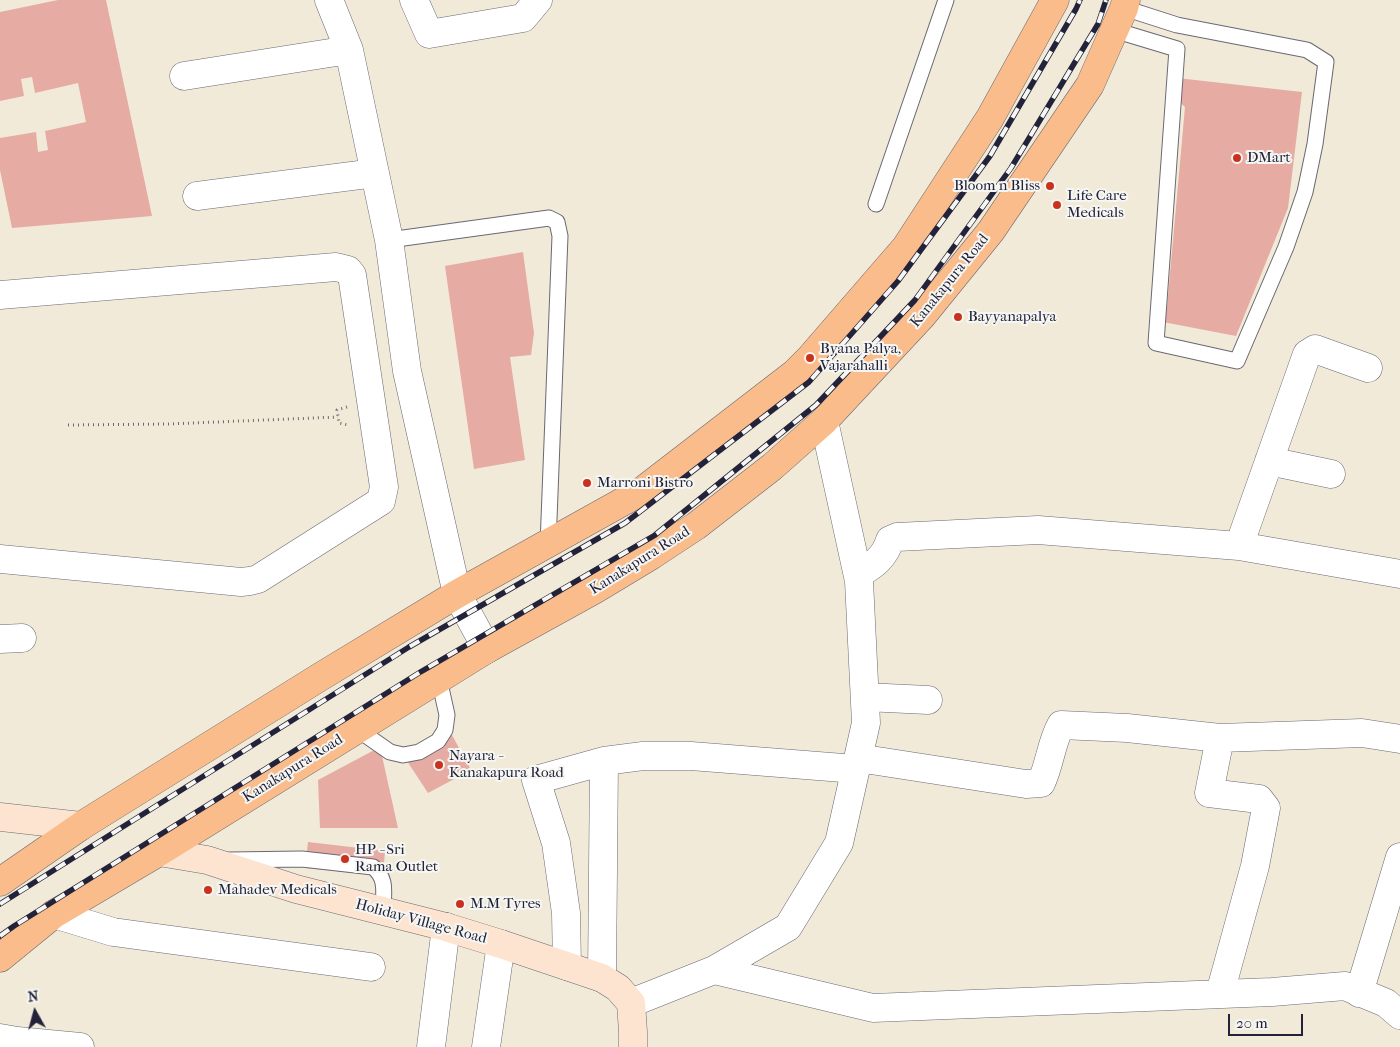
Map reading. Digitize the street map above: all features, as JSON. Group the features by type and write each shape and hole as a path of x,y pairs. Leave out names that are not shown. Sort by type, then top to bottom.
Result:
{"highway":[{"path":"0,882 81,826 457,594 642,491 795,373 906,247 990,118 1055,0"},
{"name":"Kanakapura Road","path":"0,958 54,914 159,852 487,649 594,590 696,526 772,467 824,420 922,316 991,231 1090,85 1121,13"}],"street":[{"path":"329,0 349,50 389,240 408,378 457,594 487,649"},
{"path":"414,0 429,34 523,18 538,0"},
{"path":"184,76 349,50"},
{"path":"197,196 375,173"},
{"path":"0,295 343,267 352,275 384,487 381,501 258,579 250,582 0,559"},
{"path":"1239,546 1307,354 1315,348 1368,368"},
{"path":"369,386 408,378"},
{"path":"633,1047 631,1002 714,970 788,927 839,843 866,723 860,581 824,420"},
{"path":"1269,461 1331,474"},
{"path":"858,574 872,566 887,551 890,540 897,536 1038,530 1239,546 1400,574"},
{"path":"865,697 928,700"},
{"path":"567,966 566,913 556,843 536,780 604,761 643,756 691,756 857,764 1026,784 1041,783 1055,735 1061,725 1127,728 1220,738 1362,733 1400,739"},
{"path":"1220,738 1209,793 1259,799 1266,808 1255,866 1220,993"},
{"path":"602,978 604,761"},
{"path":"0,817 81,826"},
{"name":"Holiday Village Road","path":"159,852 207,860 296,889 446,927 501,944 602,978 618,988 631,1002"},
{"path":"1359,993 1400,857"},
{"path":"54,914 113,932 371,968"},
{"path":"431,1047 446,927"},
{"path":"486,1047 501,944"},
{"path":"714,970 873,1008 1272,992 1345,986 1386,1003 1400,1015"},
{"path":"0,1038 80,1047"}],"lane":[{"path":"876,204 946,0"},
{"path":"1121,13 1307,50 1326,62 1315,144 1305,192 1282,256 1237,361 1156,343 1177,49 1121,13"},
{"path":"389,240 549,218 557,222 560,236 548,544"},
{"path":"357,730 390,752 402,755 419,752 438,741 445,730 447,715 439,679"},
{"path":"207,860 302,859 372,867 380,873 383,881 383,911"}],"path":[{"path":"68,426 338,417"}],"building":[{"path":"58,0 106,0 152,216 12,228 0,170 0,138 36,132 38,152 48,150 45,131 86,122 78,83 35,93 32,77 21,79 24,96 0,101 0,12"},
{"name":"DMart","path":"1177,78 1302,92 1288,208 1236,336 1163,322 1167,307 1185,107 1174,97"},
{"path":"523,252 534,333 531,355 510,357 525,460 474,469 445,266"},
{"name":"Nayara - Kanakapura Road","path":"452,735 471,770 428,793 407,761"},
{"path":"380,747 398,828 320,828 318,780"},
{"name":"HP - Sri Rama Outlet","path":"308,842 385,851 383,876 305,868"}],"railway":[{"path":"0,904 409,647 625,523 809,382 898,281 990,156 1080,0"},
{"path":"0,936 422,671 655,535 816,405 915,300 1011,168 1098,24 1106,0"}],"place":[{"name":"DMart","path":"1237,158"},
{"name":"Bloom n Bliss","path":"1050,186"},
{"name":"Life Care Medicals","path":"1057,205"},
{"name":"Bayyanapalya","path":"958,317"},
{"name":"Byana Palya, Vajarahalli","path":"810,358"},
{"name":"Marroni Bistro","path":"587,483"},
{"name":"Nayara - Kanakapura Road","path":"439,765"},
{"name":"HP - Sri Rama Outlet","path":"345,859"},
{"name":"Mahadev Medicals","path":"208,890"},
{"name":"M.M Tyres","path":"460,904"}]}
